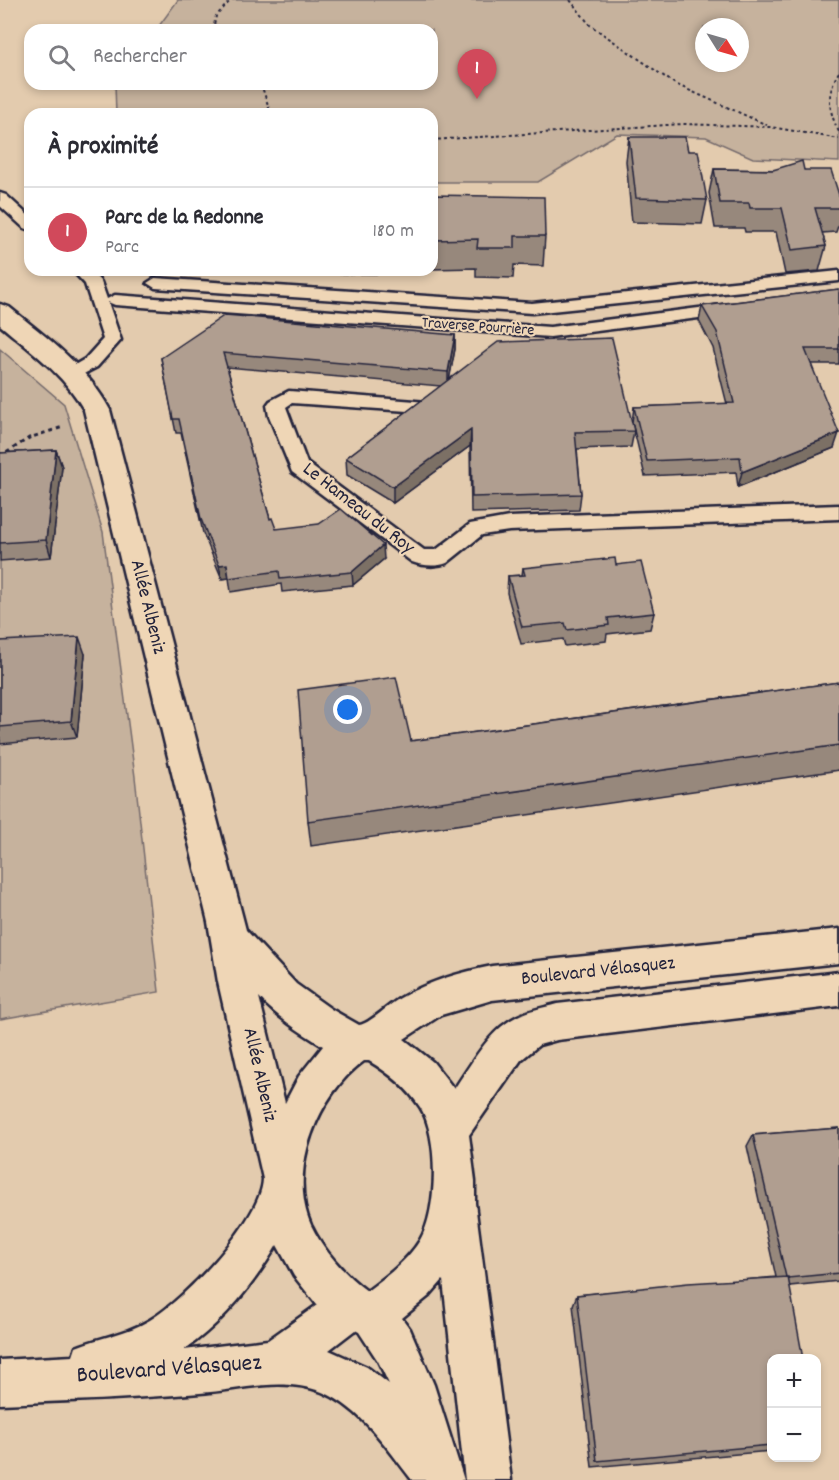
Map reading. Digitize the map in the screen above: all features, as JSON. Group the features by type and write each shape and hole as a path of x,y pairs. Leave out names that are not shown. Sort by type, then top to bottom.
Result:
{"street":[{"name":"Allée Albeniz","path":"0,312 72,374 89,393 99,420 230,939 237,982 292,1234 313,1268 362,1310 394,1345 412,1385 442,1480"},
{"name":"Allée Albeniz","path":"230,939 283,996 317,1022 394,1054 420,1076 440,1102 450,1129 455,1200 488,1480"},
{"name":"Boulevard Vélasquez","path":"21,1381 141,1349 178,1328 212,1298 243,1263 283,1185 292,1134 309,1094 330,1066 393,1022 426,1003 457,989 492,982 839,946"},
{"path":"450,1129 507,1047 528,1030 557,1022 839,989"},
{"name":"Boulevard Vélasquez","path":"21,1381 202,1371 276,1361 426,1269 442,1240 455,1200"},
{"path":"276,1361 333,1373 366,1394 394,1421 442,1480"}],"lane":[{"path":"0,198 24,220"},
{"path":"72,374 91,363 112,340 93,282 86,276"},
{"path":"155,283 532,308 839,276"},
{"name":"Traverse Pourrière","path":"116,300 550,332 752,306"},
{"name":"Le Hameau du Roy","path":"422,406 289,397 276,405 278,416 299,467 419,557 440,558 477,529 508,524 839,512"}],"path":[{"path":"214,24 216,16 231,0"},
{"path":"570,0 590,25 675,84 771,127"},
{"path":"839,72 831,85 829,112 839,132"},
{"path":"262,90 267,108"},
{"path":"438,140 683,124 771,127 839,139"},
{"path":"0,457 7,450 40,432 99,420"}],"shaded area":[{"path":"178,0 839,0 839,162 753,158 706,137 617,134 538,182 438,182 438,108 116,108 115,90 438,90 438,24 160,24"},
{"path":"0,349 64,404 103,532 135,777 159,992 0,1019"}],"building":[{"path":"629,137 685,137 688,151 698,151 707,200 636,198"},
{"path":"802,161 804,170 831,170 839,195 839,208 815,208 826,246 792,250 782,208 750,208 749,203 720,203 714,169 773,170"},
{"path":"438,195 544,197 545,236 515,236 515,248 477,248 478,239 438,240"},
{"path":"839,289 839,349 805,349 839,433 742,472 740,457 647,461 634,407 734,403 717,332 702,306"},
{"path":"225,315 455,335 448,372 223,353 270,519 272,518 276,529 319,524 341,509 383,545 352,572 280,579 279,571 229,578 227,564 219,565 201,519 179,419 173,419 161,358"},
{"path":"612,338 634,431 575,432 581,494 472,497 471,430 393,487 346,458 498,342"},
{"path":"56,450 46,540 0,543 0,453"},
{"path":"615,558 616,565 641,562 654,613 608,618 609,625 567,630 565,623 522,627 508,576 525,575 523,568"},
{"path":"79,637 71,721 0,727 0,641"},
{"path":"396,677 411,741 839,682 839,745 308,821 298,690"},
{"path":"839,1128 839,1273 788,1278 753,1135"},
{"path":"788,1277 802,1354 767,1354 767,1445 597,1461 577,1295 688,1283"}],"place":[{"name":"Parc de la Redonne","path":"477,99"}]}
